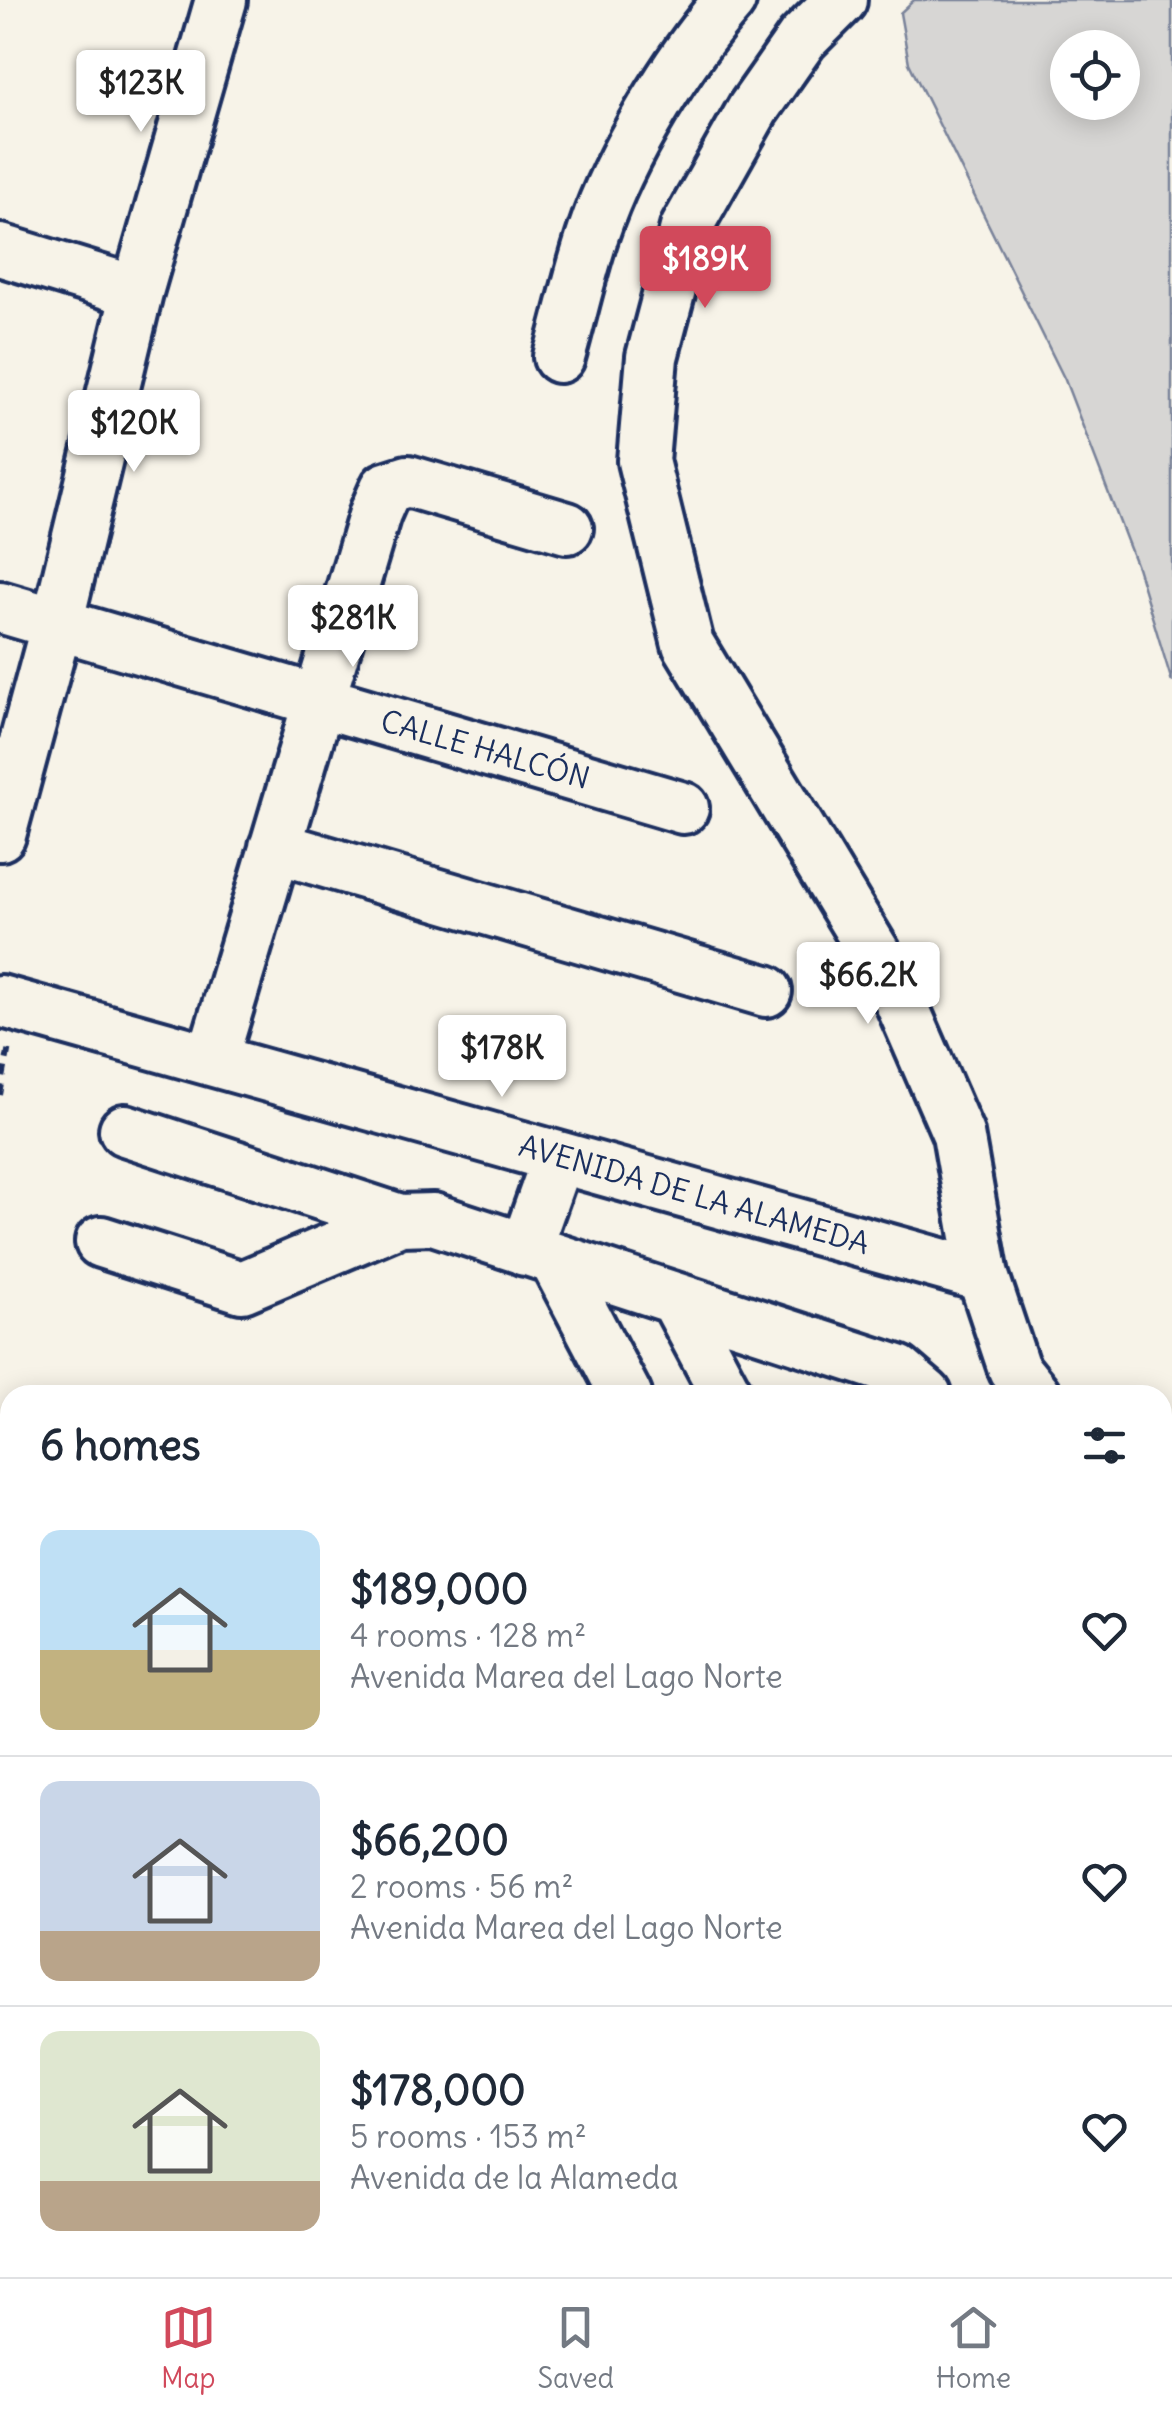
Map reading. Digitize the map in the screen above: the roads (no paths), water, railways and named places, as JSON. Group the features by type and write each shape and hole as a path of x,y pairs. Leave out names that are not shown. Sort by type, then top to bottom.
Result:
{"street":[{"path":"0,835 57,624 137,292 222,0"},
{"path":"559,357 595,228 636,142 700,34 730,0"},
{"path":"821,9 754,109 686,228 652,357 643,461 688,644 892,982 958,1134 983,1276 1014,1370 1027,1385"},
{"path":"0,250 137,292"},
{"path":"212,1060 375,512 386,488 408,481 567,528"},
{"name":"CALLE HALCÓN","path":"0,607 683,808"},
{"path":"275,846 766,991"},
{"name":"AVENIDA DE LA ALAMEDA","path":"0,1000 983,1276"},
{"path":"125,1130 400,1220 433,1220 898,1371 914,1385"},
{"path":"558,1157 540,1255 620,1385"},
{"path":"101,1242 242,1287 400,1220"},
{"path":"676,1299 723,1385"},
{"path":"1172,1932 1172,1940"}]}
